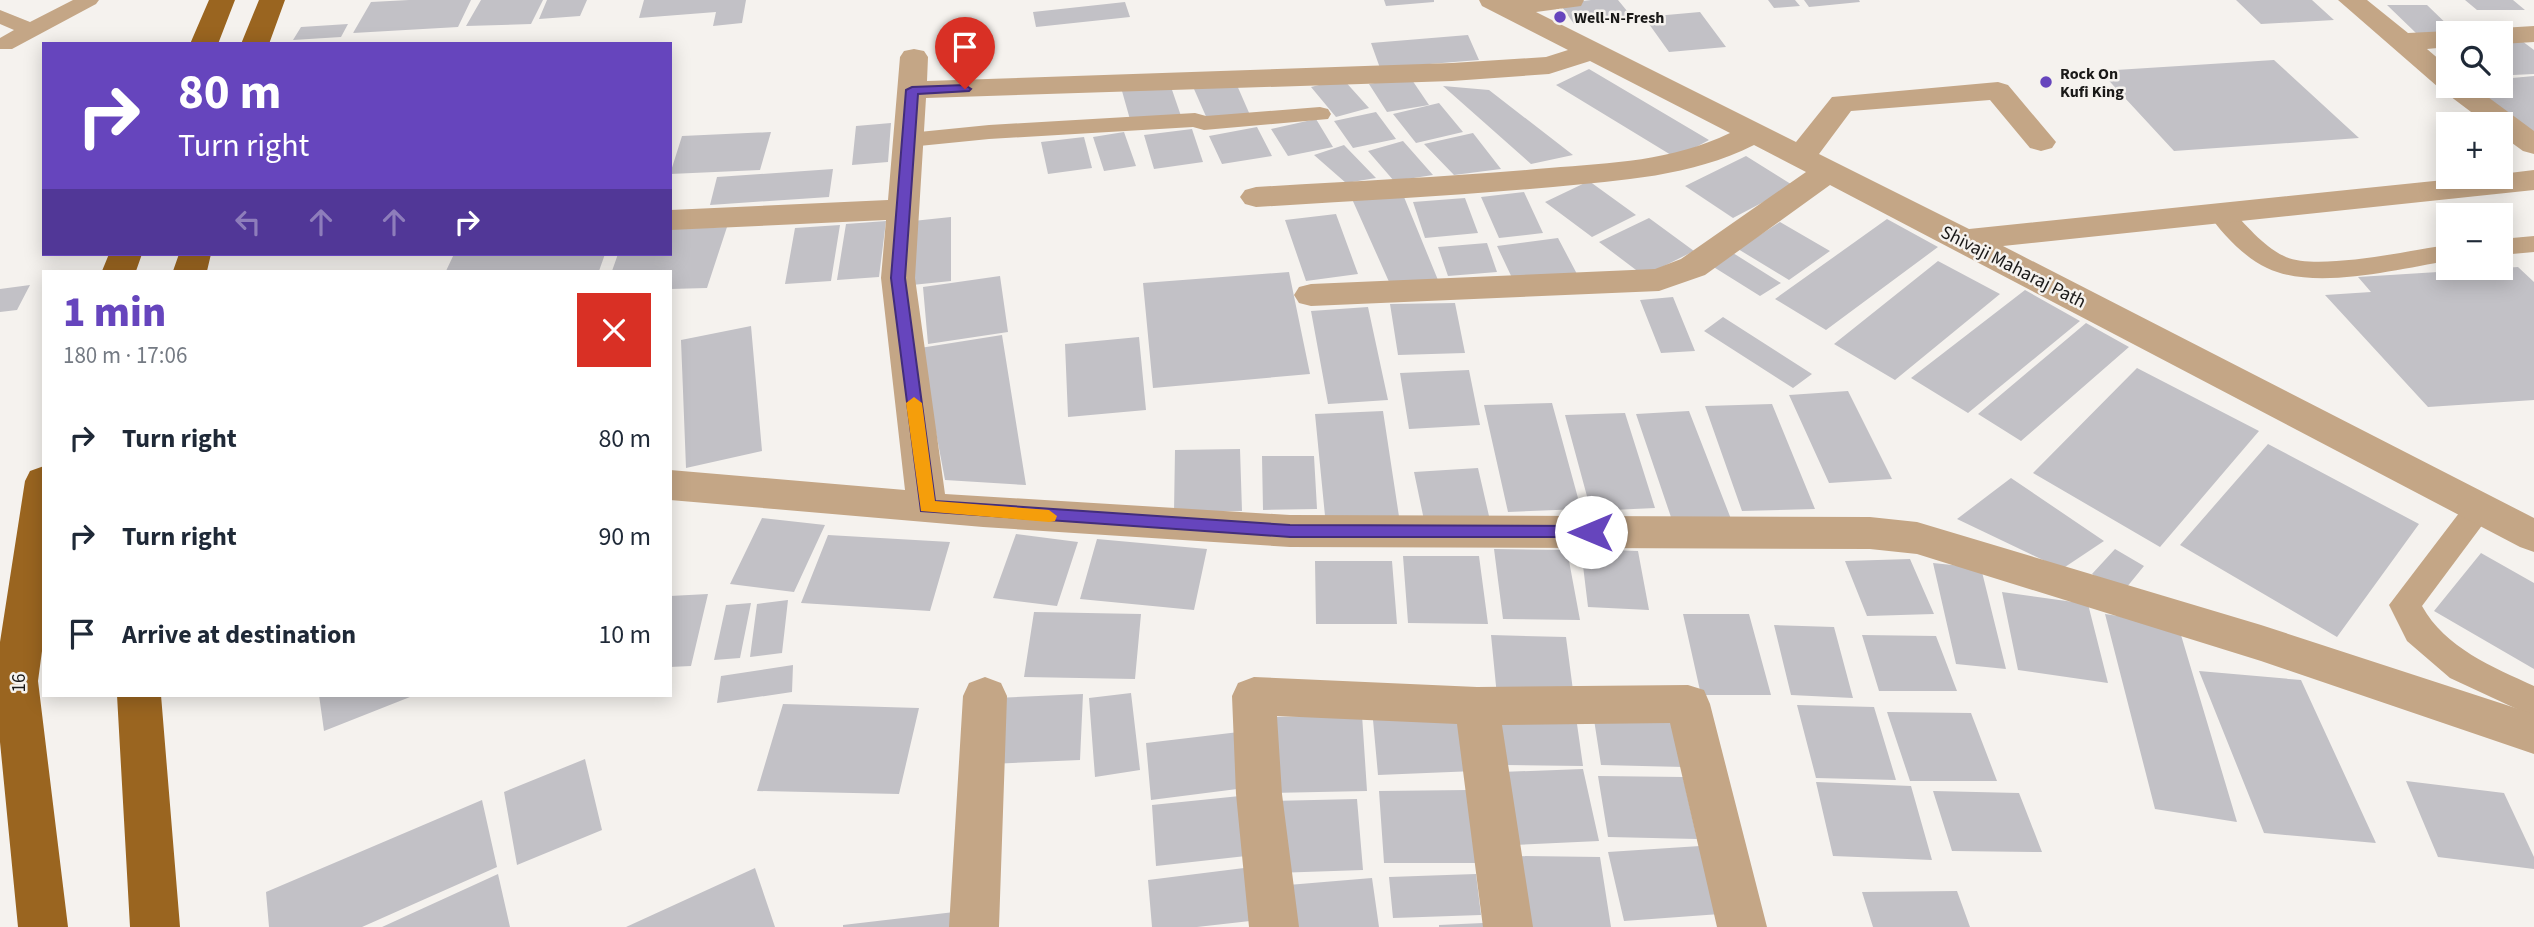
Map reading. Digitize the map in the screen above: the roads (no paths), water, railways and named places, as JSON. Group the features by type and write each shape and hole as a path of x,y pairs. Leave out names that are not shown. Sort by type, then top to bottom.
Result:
{"main road":[{"path":"205,42 222,0"},
{"path":"256,42 272,0"},
{"name":"16","path":"42,495 16,681 43,927"},
{"path":"139,697 155,927"}],"street":[{"path":"1499,4 1571,0"},
{"path":"2351,0 2436,71"},
{"name":"Shivaji Maharaj Path","path":"1499,4 1964,240 2534,536"},
{"path":"2513,35 2534,34"},
{"path":"2400,42 2436,40"},
{"path":"927,507 898,278 914,74 1452,72 1549,65 1593,51"},
{"path":"1311,295 1659,280 1693,267 1815,164 1842,103 1998,91 2040,142"},
{"path":"2471,98 2534,145"},
{"path":"1256,197 1515,181 1633,170 1685,162 1712,154 1755,133"},
{"path":"1964,240 2534,180"},
{"path":"672,220 903,209"},
{"path":"672,485 927,507 1290,531 1870,533 1917,538 2261,642 2534,734"},
{"path":"974,927 985,696"},
{"path":"1274,927 1259,794 1254,696 1477,706 1688,704 1742,927"},
{"path":"1477,706 1508,927"}],"lane":[{"path":"0,14 24,0"},
{"path":"4,44 89,0"},
{"path":"0,14 30,30"},
{"path":"909,140 989,132 1195,120 1204,123 1320,114"},
{"path":"2220,213 2266,256 2280,264 2316,269 2436,254"},
{"path":"2513,246 2534,244"},
{"path":"2480,508 2405,605 2418,631 2462,667 2534,702"}],"place":[{"name":"Well-N-Fresh","path":"1560,17"},
{"name":"Rock On Kufi King","path":"2046,82"}]}
